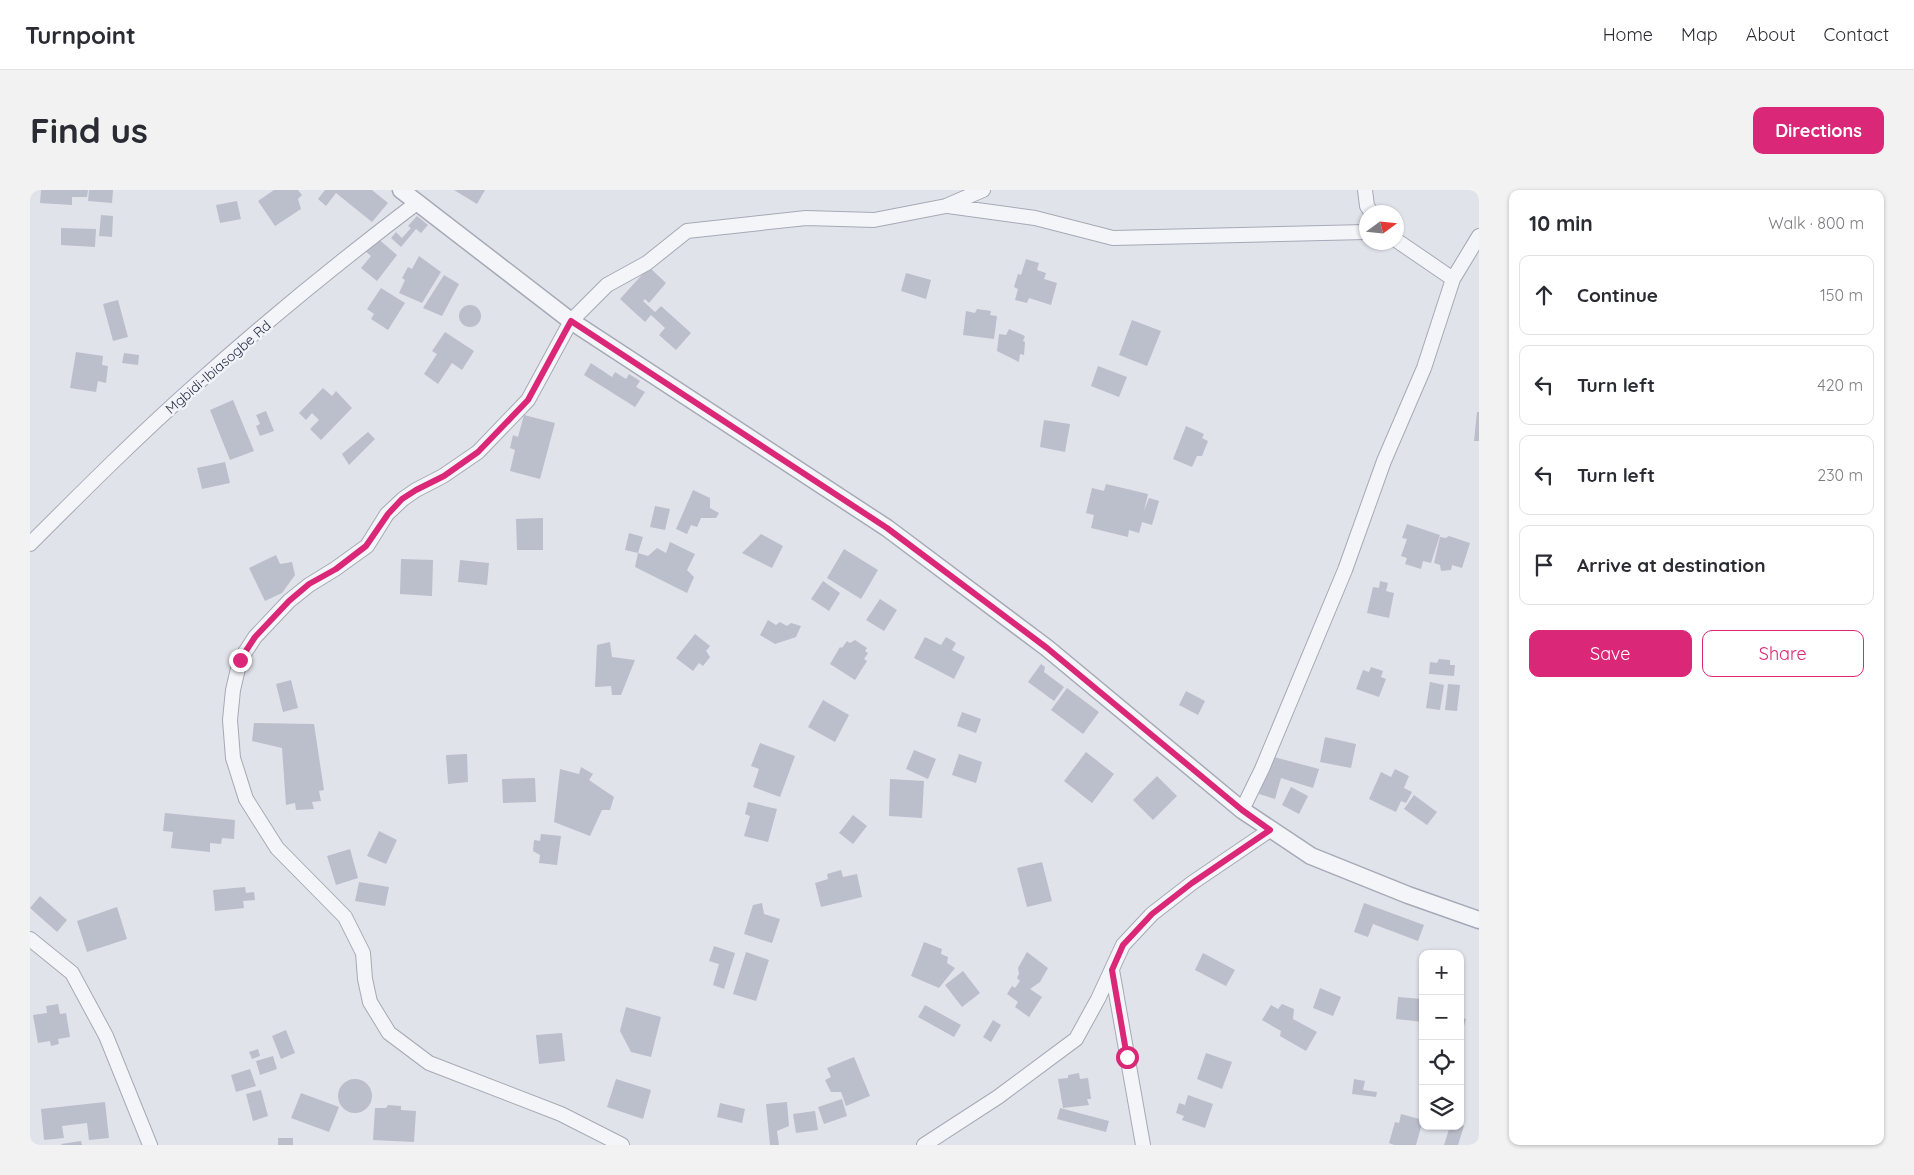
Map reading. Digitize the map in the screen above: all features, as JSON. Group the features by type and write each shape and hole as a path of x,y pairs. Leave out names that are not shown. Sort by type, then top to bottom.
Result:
{"street":[{"path":"401,190 571,321 887,528 1047,648 1242,810 1270,830 1311,856 1408,895 1479,920"},
{"path":"622,1145 561,1114 429,1063 389,1033 370,1002 365,979 363,953 345,917 277,848 246,799 233,758 230,720 233,690 240,660 255,637 289,601 309,584 336,569 366,546 388,514 402,499 444,476 478,452 528,400 571,321 607,285 647,263 687,232 806,218 874,220 946,206 984,190"},
{"path":"984,190 981,198 985,210"},
{"path":"1365,190 1367,205"},
{"name":"Mgbidi-Ibiasogbe Rd","path":"30,544 191,388 344,258 418,202"},
{"path":"946,206 1035,218 1114,238 1359,232"},
{"path":"1242,810 1262,769 1345,570 1384,462 1424,368 1454,279 1479,236"},
{"path":"1404,245 1454,279"},
{"path":"924,1145 998,1097 1076,1039 1123,945 1152,914 1192,883 1270,830"},
{"path":"30,939 72,973 106,1036 150,1145"},
{"path":"1112,970 1143,1145"}],"building":[{"path":"41,190 88,190 87,197 72,197 72,205 40,203"},
{"path":"89,190 113,190 112,203 88,201"},
{"path":"274,190 298,190 302,195 298,199 301,209 275,226 258,201"},
{"path":"325,190 372,190 388,203 372,222 336,193 326,206 318,199"},
{"path":"454,190 485,190 477,204"},
{"path":"237,201 241,219 220,223 216,205"},
{"path":"101,215 113,216 112,237 99,236"},
{"path":"417,216 428,225 421,233 416,229 401,247 391,238 396,232 402,238 411,228 408,226"},
{"path":"61,228 96,229 95,247 61,245"},
{"path":"376,237 397,255 377,281 361,268 371,256 365,251"},
{"path":"419,256 441,272 422,303 399,293 405,280 402,278 408,267 412,269"},
{"path":"1026,259 1039,263 1037,270 1046,273 1044,279 1057,283 1051,305 1029,298 1027,303 1015,300 1018,289 1014,287 1018,274 1021,275"},
{"path":"649,267 666,283 649,303 645,299 643,301 655,312 661,306 691,333 676,350 659,335 665,328 651,315 645,322 620,299"},
{"path":"906,273 931,280 926,299 901,291"},
{"path":"444,275 459,284 442,316 423,308"},
{"path":"381,288 405,303 388,330 371,319 374,314 367,309"},
{"path":"118,300 128,337 113,341 103,304"},
{"path":"470,305 480,312 481,316 474,326 470,327 460,320 459,316 466,306"},
{"path":"977,309 991,311 990,315 997,316 994,339 963,335 966,311 975,313"},
{"path":"1132,320 1161,331 1147,366 1119,355"},
{"path":"1009,329 1025,336 1023,341 1025,342 1024,355 1020,354 1019,362 997,351 999,334 1006,335"},
{"path":"445,332 474,351 462,370 452,363 438,384 424,374 437,354 432,351"},
{"path":"76,352 103,356 102,365 108,366 106,383 98,381 96,392 70,388"},
{"path":"124,353 139,355 138,365 122,363"},
{"path":"591,363 612,377 615,372 626,379 629,374 640,381 636,387 645,392 635,407 584,375"},
{"path":"1098,366 1127,377 1119,397 1091,386"},
{"path":"323,388 332,396 336,391 352,408 321,440 310,429 319,420 312,413 306,420 299,413"},
{"path":"233,400 254,451 230,460 210,410"},
{"path":"266,411 274,431 260,436 256,426 260,424 256,415"},
{"path":"1477,412 1479,412 1479,441 1474,441"},
{"path":"524,415 555,423 540,479 510,471 515,450 510,448 513,435 518,437"},
{"path":"1044,420 1070,424 1065,452 1040,447"},
{"path":"1186,426 1204,434 1202,438 1208,441 1202,456 1197,456 1192,467 1173,459"},
{"path":"368,432 375,439 349,465 342,454"},
{"path":"225,462 230,483 202,489 197,468"},
{"path":"1106,484 1148,494 1144,511 1149,498 1159,501 1152,525 1142,522 1139,533 1129,530 1128,537 1091,528 1094,515 1086,513 1092,488 1104,491"},
{"path":"693,490 710,498 710,508 719,513 716,518 701,518 697,527 691,525 687,534 676,529"},
{"path":"655,506 670,509 665,530 650,527"},
{"path":"543,518 543,550 517,550 516,519"},
{"path":"1407,524 1440,535 1431,563 1423,561 1421,569 1405,564 1407,558 1401,556 1407,539 1402,538"},
{"path":"629,533 643,537 638,553 625,550"},
{"path":"761,534 783,546 772,568 742,553"},
{"path":"1449,536 1470,543 1462,568 1452,565 1451,570 1441,571 1440,565 1434,563 1440,537 1446,538"},
{"path":"670,542 695,554 687,570 694,577 687,593 635,567 638,553 648,556 657,548 666,553"},
{"path":"844,549 878,570 861,599 827,578"},
{"path":"276,555 280,564 292,562 295,575 282,593 265,601 249,568"},
{"path":"401,559 433,560 432,596 400,594"},
{"path":"460,560 489,563 487,585 458,582"},
{"path":"823,581 840,593 829,611 811,599"},
{"path":"1380,581 1388,583 1386,591 1394,593 1389,618 1367,613 1373,587 1379,588"},
{"path":"880,599 897,610 884,631 866,620"},
{"path":"768,620 776,625 780,622 787,626 791,623 801,626 796,637 775,644 760,635"},
{"path":"695,634 710,646 706,651 710,657 703,666 699,663 693,671 676,658"},
{"path":"925,637 941,645 946,637 956,643 952,650 965,657 954,679 914,658"},
{"path":"855,640 867,648 865,651 868,653 864,659 867,661 855,680 830,664 840,647 842,648 847,641 850,643"},
{"path":"610,642 612,657 635,660 621,695 612,695 611,686 595,687 597,645"},
{"path":"1439,659 1450,660 1450,665 1455,665 1454,676 1429,674 1430,662 1437,663"},
{"path":"1041,664 1045,667 1044,672 1064,687 1054,701 1028,682"},
{"path":"1371,667 1383,671 1381,677 1386,679 1379,697 1356,689 1363,670 1369,672"},
{"path":"291,680 298,708 283,712 276,684"},
{"path":"1430,682 1444,685 1440,710 1426,708"},
{"path":"1448,684 1460,685 1457,711 1445,710"},
{"path":"1067,688 1099,712 1083,734 1051,710"},
{"path":"1186,691 1205,701 1198,715 1179,705"},
{"path":"823,700 849,715 835,742 808,727"},
{"path":"962,712 981,719 976,733 957,726"},
{"path":"254,723 314,724 324,790 319,791 321,801 312,802 314,809 296,810 295,803 286,805 282,748 252,741"},
{"path":"1325,737 1356,744 1351,768 1320,762"},
{"path":"760,743 795,756 780,797 753,787 759,769 751,766"},
{"path":"914,750 936,759 928,779 906,769"},
{"path":"1086,752 1114,774 1092,803 1064,781"},
{"path":"467,754 468,782 448,784 446,755"},
{"path":"959,754 982,762 976,783 952,775"},
{"path":"1274,757 1319,769 1313,788 1281,778 1275,799 1259,794"},
{"path":"581,767 593,774 589,780 614,797 610,810 602,810 590,836 554,822 560,769 579,774"},
{"path":"1395,769 1409,776 1404,788 1412,792 1406,803 1401,801 1396,812 1369,799 1381,772 1391,777"},
{"path":"1157,776 1177,796 1153,820 1133,800"},
{"path":"535,778 536,802 503,803 502,779"},
{"path":"890,779 924,781 922,818 889,816"},
{"path":"1291,787 1308,796 1299,814 1282,805"},
{"path":"1414,795 1437,812 1427,825 1404,809"},
{"path":"748,802 777,809 768,842 744,836 750,816 745,814"},
{"path":"165,813 235,820 234,839 222,838 221,844 210,843 210,852 171,848 173,832 163,831"},
{"path":"853,815 867,826 853,844 839,833"},
{"path":"379,831 397,840 386,864 367,856"},
{"path":"541,834 561,836 557,865 539,863 540,855 533,851 534,840 540,841"},
{"path":"350,849 358,878 336,885 327,856"},
{"path":"1042,862 1052,901 1027,907 1017,868"},
{"path":"841,870 843,877 857,874 862,897 821,907 815,883 828,879 827,874"},
{"path":"359,882 389,887 385,906 355,901"},
{"path":"245,887 246,893 254,892 255,900 243,901 244,908 215,911 213,890"},
{"path":"40,896 67,920 57,932 30,908"},
{"path":"762,903 764,914 780,919 772,943 744,934 753,905"},
{"path":"1364,903 1424,925 1418,941 1373,924 1368,937 1354,932"},
{"path":"117,907 127,939 87,952 77,921"},
{"path":"924,942 942,949 941,954 948,957 947,963 955,968 939,988 911,976"},
{"path":"714,946 735,953 724,989 713,985 719,964 709,961"},
{"path":"746,952 769,960 756,1001 733,994"},
{"path":"1027,952 1048,968 1040,982 1030,989 1042,997 1029,1017 1015,1007 1018,1002 1007,994 1012,986 1015,988 1020,981 1017,978 1019,974 1018,968"},
{"path":"1203,953 1235,970 1226,986 1195,970"},
{"path":"963,971 980,993 962,1007 945,985"},
{"path":"1320,988 1341,997 1333,1016 1313,1008"},
{"path":"1398,997 1419,999 1419,1022 1396,1019"},
{"path":"58,1004 60,1014 66,1013 70,1037 58,1039 59,1044 51,1046 50,1041 38,1043 33,1015 47,1013 46,1006"},
{"path":"1282,1004 1294,1009 1293,1019 1317,1032 1306,1051 1280,1036 1281,1031 1262,1020 1271,1005 1278,1009"},
{"path":"925,1005 961,1025 954,1037 918,1017"},
{"path":"626,1007 661,1017 651,1057 631,1052 620,1031"},
{"path":"993,1020 1001,1025 991,1042 983,1037"},
{"path":"286,1030 295,1053 281,1059 272,1036"},
{"path":"562,1033 565,1061 539,1064 536,1035"},
{"path":"258,1049 260,1056 252,1059 249,1052"},
{"path":"1206,1053 1232,1062 1222,1089 1197,1079"},
{"path":"273,1056 277,1069 260,1075 256,1061"},
{"path":"854,1057 870,1096 846,1106 841,1092 831,1092 825,1080 831,1077 827,1068"},
{"path":"250,1069 256,1086 236,1092 231,1075"},
{"path":"1079,1073 1080,1079 1088,1078 1091,1099 1087,1099 1089,1105 1063,1108 1058,1079 1068,1078 1068,1075"},
{"path":"355,1079 367,1084 372,1096 367,1108 355,1113 343,1108 338,1096 343,1084"},
{"path":"616,1079 651,1090 643,1119 607,1107"},
{"path":"1354,1079 1365,1081 1363,1090 1377,1092 1376,1097 1352,1094"},
{"path":"261,1090 268,1116 253,1121 246,1094"},
{"path":"301,1093 339,1107 329,1132 291,1118"},
{"path":"1188,1095 1213,1104 1205,1128 1182,1120 1184,1116 1176,1113 1179,1103 1185,1105"},
{"path":"842,1099 847,1116 824,1124 818,1107"},
{"path":"105,1102 109,1138 89,1140 87,1123 62,1126 64,1138 44,1140 41,1109"},
{"path":"787,1102 789,1126 777,1131 779,1145 770,1145 766,1104"},
{"path":"720,1103 745,1109 742,1123 717,1117"},
{"path":"388,1105 401,1106 401,1110 416,1111 414,1142 373,1140 375,1108 386,1108"},
{"path":"1060,1108 1109,1121 1106,1132 1057,1119"},
{"path":"815,1111 818,1130 796,1133 793,1114"},
{"path":"1401,1114 1419,1119 1420,1130 1416,1145 1394,1145 1389,1143 1395,1122 1399,1123"},
{"path":"1449,1130 1463,1130 1458,1145 1444,1145"},
{"path":"278,1138 293,1138 293,1145 278,1145"},
{"path":"81,1141 82,1145 61,1144"}],"route":[{"path":"240,660 255,637 289,601 309,584 336,569 366,546 388,514 402,499 444,476 478,452 528,400 571,321 887,528 1047,648 1242,810 1270,830 1192,883 1152,914 1123,945 1112,970 1127,1057"}]}
